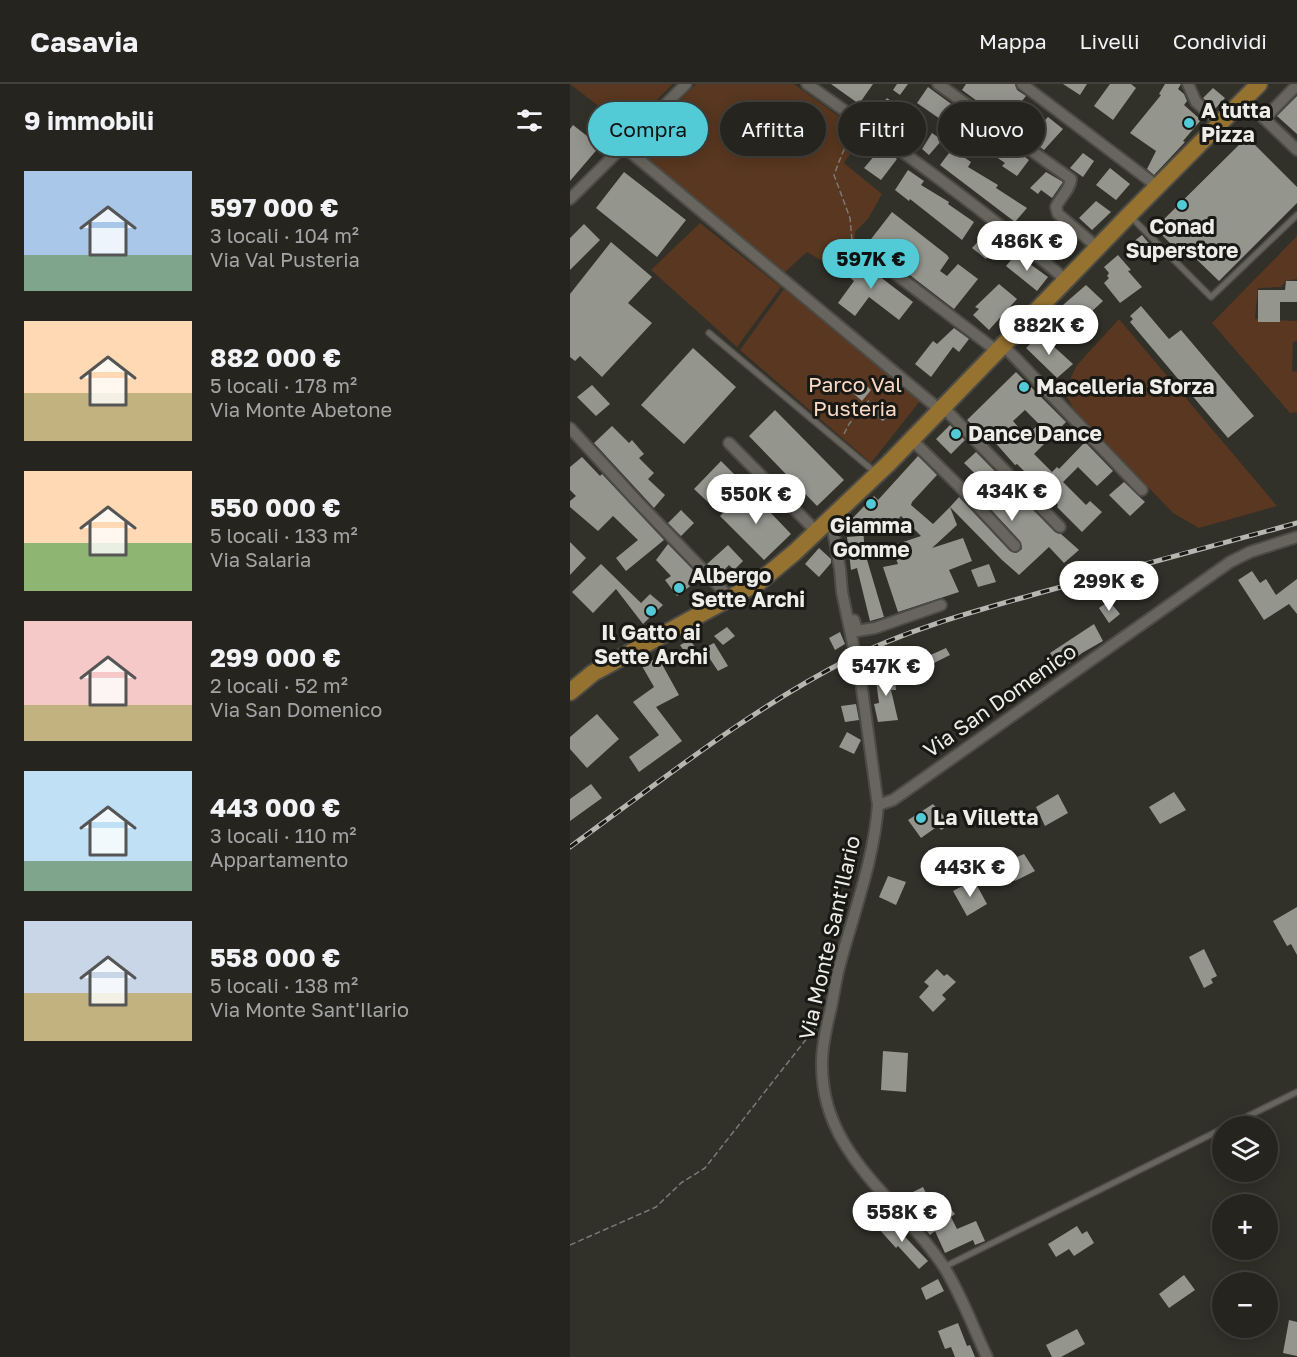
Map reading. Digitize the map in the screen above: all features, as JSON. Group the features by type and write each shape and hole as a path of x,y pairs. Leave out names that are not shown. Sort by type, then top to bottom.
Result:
{"main road":[{"path":"570,692 593,673 759,582 817,532 911,440 1097,247 1259,84"}],"street":[{"path":"668,102 686,84"},
{"path":"807,84 914,161 1066,280"},
{"path":"938,84 1071,179 1070,187 1060,198 1056,207 1058,214 1097,247"},
{"path":"1022,84 1157,186"},
{"path":"1188,84 1196,102 1220,123"},
{"path":"1265,118 1297,85"},
{"path":"1244,99 1297,150"},
{"path":"570,198 613,156"},
{"path":"635,156 941,409 1060,527"},
{"path":"861,248 1000,348 1142,490"},
{"path":"570,428 730,598"},
{"path":"911,440 1015,546"},
{"path":"729,443 817,532"},
{"name":"Via Monte Sant'Ilario","path":"831,519 861,682 878,805 867,869 839,967 828,1021 822,1060 828,1110 843,1144 944,1267 987,1357"},
{"name":"Via San Domenico","path":"878,805 893,800 1230,562 1250,552 1297,537"},
{"path":"841,581 847,586 857,631 875,628 941,605"}],"lane":[{"path":"1129,215 1210,297 1297,215"},
{"path":"709,333 877,474"},
{"path":"1248,1116 1297,1092"},
{"path":"944,1267 1212,1134"}],"path":[{"path":"842,156 834,175 850,218 852,240"},
{"path":"841,443 849,424 872,398"},
{"path":"570,1245 656,1207 681,1183 705,1168 812,1030 828,1021"}],"green space":[{"path":"570,84 673,84 655,102 593,102"},
{"path":"696,84 794,84 819,102 720,102 720,156 826,156 826,107 838,116 838,156 849,156 844,163 882,194 868,219 855,232 855,245 846,247 832,267 807,252 784,273 644,156 708,156 708,102 678,102"},
{"path":"700,223 781,287 737,347 651,270"},
{"path":"1297,236 1297,279 1286,281 1281,287 1258,288 1255,319 1297,321 1297,341 1293,342 1292,371 1297,372 1297,412 1290,413 1212,323"},
{"name":"Parco Val Pusteria","path":"784,289 920,401 871,463 740,350"},
{"path":"1119,319 1277,506 1199,528 1173,513 1075,411 1064,392 1077,365"}],"building":[{"path":"831,84 873,84 860,102 856,102"},
{"path":"897,84 908,84 900,95 893,90"},
{"path":"966,84 1015,84 1017,90 1026,96 1021,102 978,102 962,90"},
{"path":"1063,84 1087,84 1080,95"},
{"path":"1110,84 1131,84 1136,88 1113,120 1094,106"},
{"path":"1165,84 1181,84 1178,89 1187,101 1184,105 1201,120 1183,141 1185,142 1154,175 1147,169 1156,151 1130,133 1161,95 1159,94"},
{"path":"928,87 949,102 938,102 938,118 926,109 926,102 918,102"},
{"path":"1213,88 1225,98 1215,109 1203,98"},
{"path":"1297,96 1297,134 1277,116"},
{"path":"1048,117 1063,129 1045,149 1045,120"},
{"path":"573,125 588,137 588,156 591,156 570,181 570,129"},
{"path":"932,133 938,137 938,145 929,155 926,152 926,143"},
{"path":"1247,137 1297,187 1297,203 1219,281 1191,254 1186,259 1155,228"},
{"path":"1083,153 1094,161 1083,177 1070,168"},
{"path":"874,156 893,156 897,159 881,180 864,168"},
{"path":"947,156 962,156 971,162 968,167 998,185 996,188 1027,208 1015,222 940,165"},
{"path":"995,156 1024,156 1029,160 1017,176 1002,166 1005,163"},
{"path":"1110,168 1130,184 1116,200 1096,185"},
{"path":"908,170 924,181 921,185 949,202 948,204 974,222 962,240 895,190"},
{"path":"624,172 686,220 657,257 596,208"},
{"path":"1046,172 1063,182 1052,198 1041,190 1038,194 1030,188"},
{"path":"1096,201 1111,212 1092,230 1079,218"},
{"path":"892,212 947,255 949,258 940,271 947,276 958,264 978,279 954,309 868,243"},
{"path":"584,224 600,240 570,270 570,238"},
{"path":"1061,226 1072,236 1055,254 1043,243"},
{"path":"987,232 1000,241 986,259 972,248"},
{"path":"1142,235 1157,253 1148,261 1133,242"},
{"path":"611,242 652,277 628,303 652,323 602,377 580,356 575,361 570,357 570,294"},
{"path":"856,253 881,273 879,276 913,302 899,320 869,297 855,316 838,303 854,281 841,270"},
{"path":"1016,254 1048,277 1037,291 1006,266"},
{"path":"1118,255 1142,287 1120,303 1104,283 1109,278 1107,276 1109,273 1104,267"},
{"path":"1286,281 1297,281 1297,302 1280,302 1280,322 1258,322 1258,290 1285,290"},
{"path":"999,284 1017,299 989,330 973,315 979,309 975,307"},
{"path":"1086,285 1103,301 1065,336 1048,318"},
{"path":"1141,306 1169,339 1181,330 1254,416 1228,438 1130,322 1133,319 1130,316"},
{"path":"954,328 969,339 959,352 953,347 931,377 915,364 933,341 937,344"},
{"path":"1040,334 1073,364 1057,378 1026,348"},
{"path":"693,348 736,387 684,444 641,405"},
{"path":"1016,372 1066,422 1034,454 1052,472 1057,467 1059,469 1085,442 1113,471 1097,486 1078,467 1063,482 1086,505 1090,501 1102,512 1082,532 992,439 989,441 967,420","holes":["1025,410 1039,424 1026,436 1013,421"]},
{"path":"862,382 871,390 862,401 853,393"},
{"path":"592,385 610,404 596,416 577,397"},
{"path":"880,402 892,411 883,421 872,413"},
{"path":"775,410 844,480 817,506 749,436"},
{"path":"950,425 965,440 951,454 936,439"},
{"path":"612,426 629,443 632,440 644,454 639,458 654,473 648,479 665,495 654,508 594,443"},
{"path":"976,452 1055,532 1061,534 1079,550 1064,563 1049,547 1019,575 1002,560 950,507 959,497 1010,551 1016,553 1022,549 1020,541 983,501 993,491 964,463"},
{"path":"918,456 937,475 911,505 933,524 950,507 957,525 932,548 963,538 972,561 949,570 959,592 898,612 883,567 898,564 891,546 921,536 901,516 885,534 872,521 863,529 865,553 884,617 870,621 857,568 851,570 847,537 860,536 847,524 874,496 878,500"},
{"path":"582,457 600,476 602,474 664,540 626,571 616,558 638,540 613,516 598,531 570,507 570,501 576,496 570,490 570,467"},
{"path":"721,461 737,477 711,505 694,489"},
{"path":"1124,482 1145,502 1130,516 1109,495"},
{"path":"748,489 791,534 764,560 720,516"},
{"path":"681,510 694,523 681,536 668,523"},
{"path":"570,542 586,558 570,575"},
{"path":"668,544 701,578 677,596 665,580 671,576 656,560"},
{"path":"728,545 743,561 734,570 729,565 719,575 707,564"},
{"path":"819,548 831,559 831,563 819,577 805,564"},
{"path":"601,564 641,603 650,594 663,605 643,624 616,589 593,613 572,592"},
{"path":"989,564 996,582 978,587 971,570"},
{"path":"1252,571 1260,583 1266,579 1276,595 1297,579 1297,614 1289,604 1264,620 1238,580"},
{"path":"1109,601 1120,614 1109,623 1099,608"},
{"path":"1094,624 1103,641 1082,653 1062,669 1050,653"},
{"path":"727,627 735,636 723,645 714,636"},
{"path":"840,632 845,644 835,650 829,638"},
{"path":"690,640 698,651 714,643 728,666 718,671 708,656 693,664 680,645"},
{"path":"946,648 950,655 928,666 931,672 918,677 915,666 911,666 910,657 922,654 924,658"},
{"path":"658,657 679,695 656,707 682,741 639,772 629,757 659,735 633,702 654,687 642,666"},
{"path":"894,670 896,690 891,690 898,720 878,722 874,704 879,703 875,673"},
{"path":"856,704 859,720 845,722 841,706"},
{"path":"597,714 619,739 587,768 570,749 570,737"},
{"path":"847,732 861,740 854,754 839,747"},
{"path":"591,784 602,798 570,821 570,799"},
{"path":"1174,792 1186,810 1160,824 1149,807"},
{"path":"1058,794 1068,813 1045,826 1036,807"},
{"path":"933,804 951,824 941,830 938,826 921,838 908,820"},
{"path":"1024,854 1035,871 1015,881 1004,863"},
{"path":"888,876 906,882 896,905 879,897"},
{"path":"974,880 987,904 967,916 953,891"},
{"path":"1297,907 1297,955 1291,944 1287,946 1273,921"},
{"path":"1204,949 1217,976 1211,979 1213,983 1204,988 1189,957"},
{"path":"937,969 944,976 947,974 956,982 942,995 946,999 933,1012 919,997 929,986 924,982"},
{"path":"883,1051 908,1053 906,1092 881,1090"},
{"path":"923,1187 928,1197 908,1207 903,1197"},
{"path":"944,1201 955,1214 951,1217 957,1229 976,1221 985,1241 975,1245 973,1240 945,1253 935,1231 930,1235 919,1222"},
{"path":"888,1219 928,1261 919,1269 878,1228"},
{"path":"1077,1226 1082,1234 1087,1231 1094,1243 1074,1256 1069,1249 1056,1257 1048,1244"},
{"path":"1184,1275 1195,1290 1169,1308 1159,1294"},
{"path":"938,1279 944,1291 926,1300 921,1288"},
{"path":"1289,1320 1297,1322 1297,1356 1283,1353"},
{"path":"958,1323 967,1346 970,1345 975,1357 955,1357 951,1347 945,1349 938,1331"},
{"path":"1077,1329 1085,1344 1061,1357 1052,1357 1046,1345"}],"railway":[{"path":"570,847 742,723 814,678 874,647 920,629 991,607 1297,523"}],"place":[{"name":"A tutta Pizza","path":"1189,123"},
{"name":"Conad Superstore","path":"1182,205"},
{"name":"Macelleria Sforza","path":"1024,387"},
{"name":"Dance Dance","path":"956,434"},
{"name":"Giamma Gomme","path":"871,504"},
{"name":"Albergo Sette Archi","path":"679,588"},
{"name":"Il Gatto ai Sette Archi","path":"651,611"},
{"name":"La Villetta","path":"921,818"}]}
